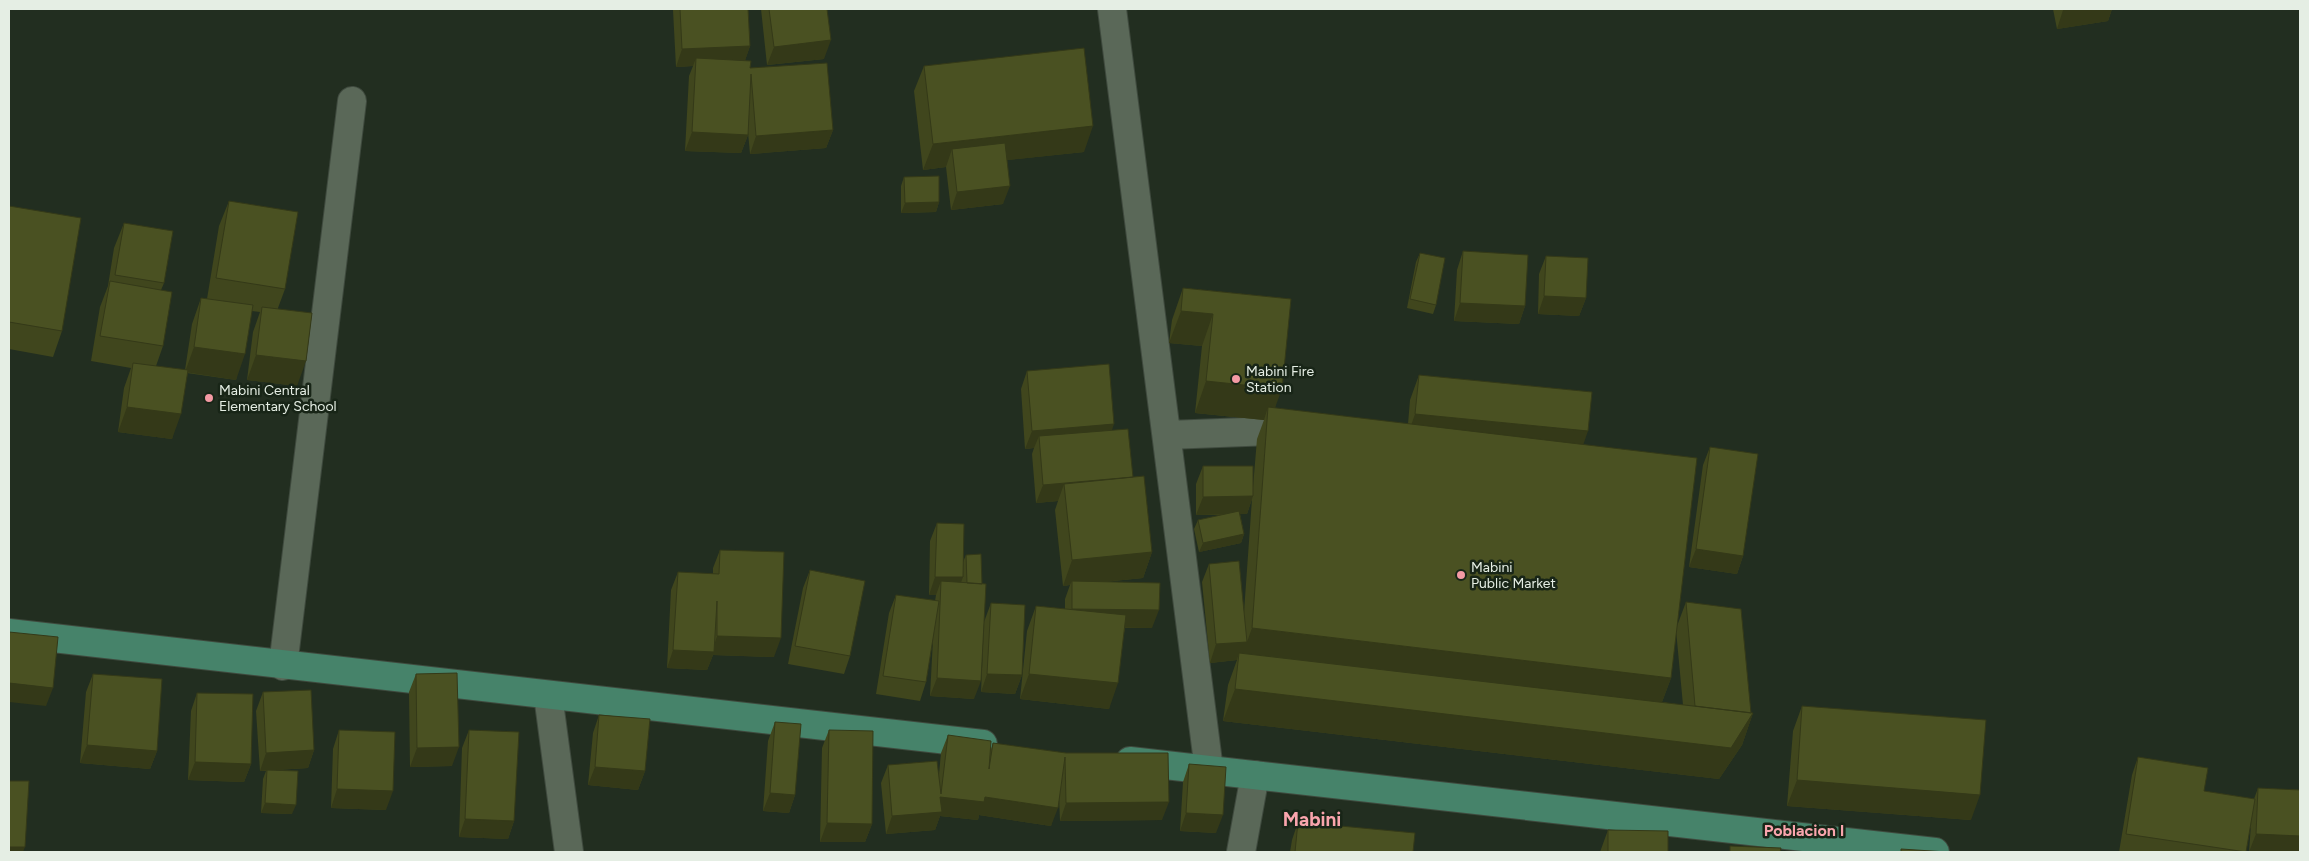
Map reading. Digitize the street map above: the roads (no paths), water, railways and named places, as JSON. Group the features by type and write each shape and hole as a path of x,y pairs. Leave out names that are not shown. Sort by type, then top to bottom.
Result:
{"main road":[{"path":"9,633 282,666 1012,748"},
{"path":"1100,758 1800,844 1935,852"}],"street":[{"path":"1112,9 1168,435 1209,770"},
{"path":"282,666 352,101"},
{"path":"1168,435 1317,429"},
{"path":"548,695 569,852"},
{"path":"1241,852 1255,776"}],"place":[{"name":"Mabini Fire Station","path":"1236,379"},
{"name":"Mabini Central Elementary School","path":"209,398"},
{"name":"Mabini Public Market","path":"1461,575"}],"district":[{"name":"Mabini","path":"1312,819"},
{"name":"Poblacion I","path":"1804,830"}]}
